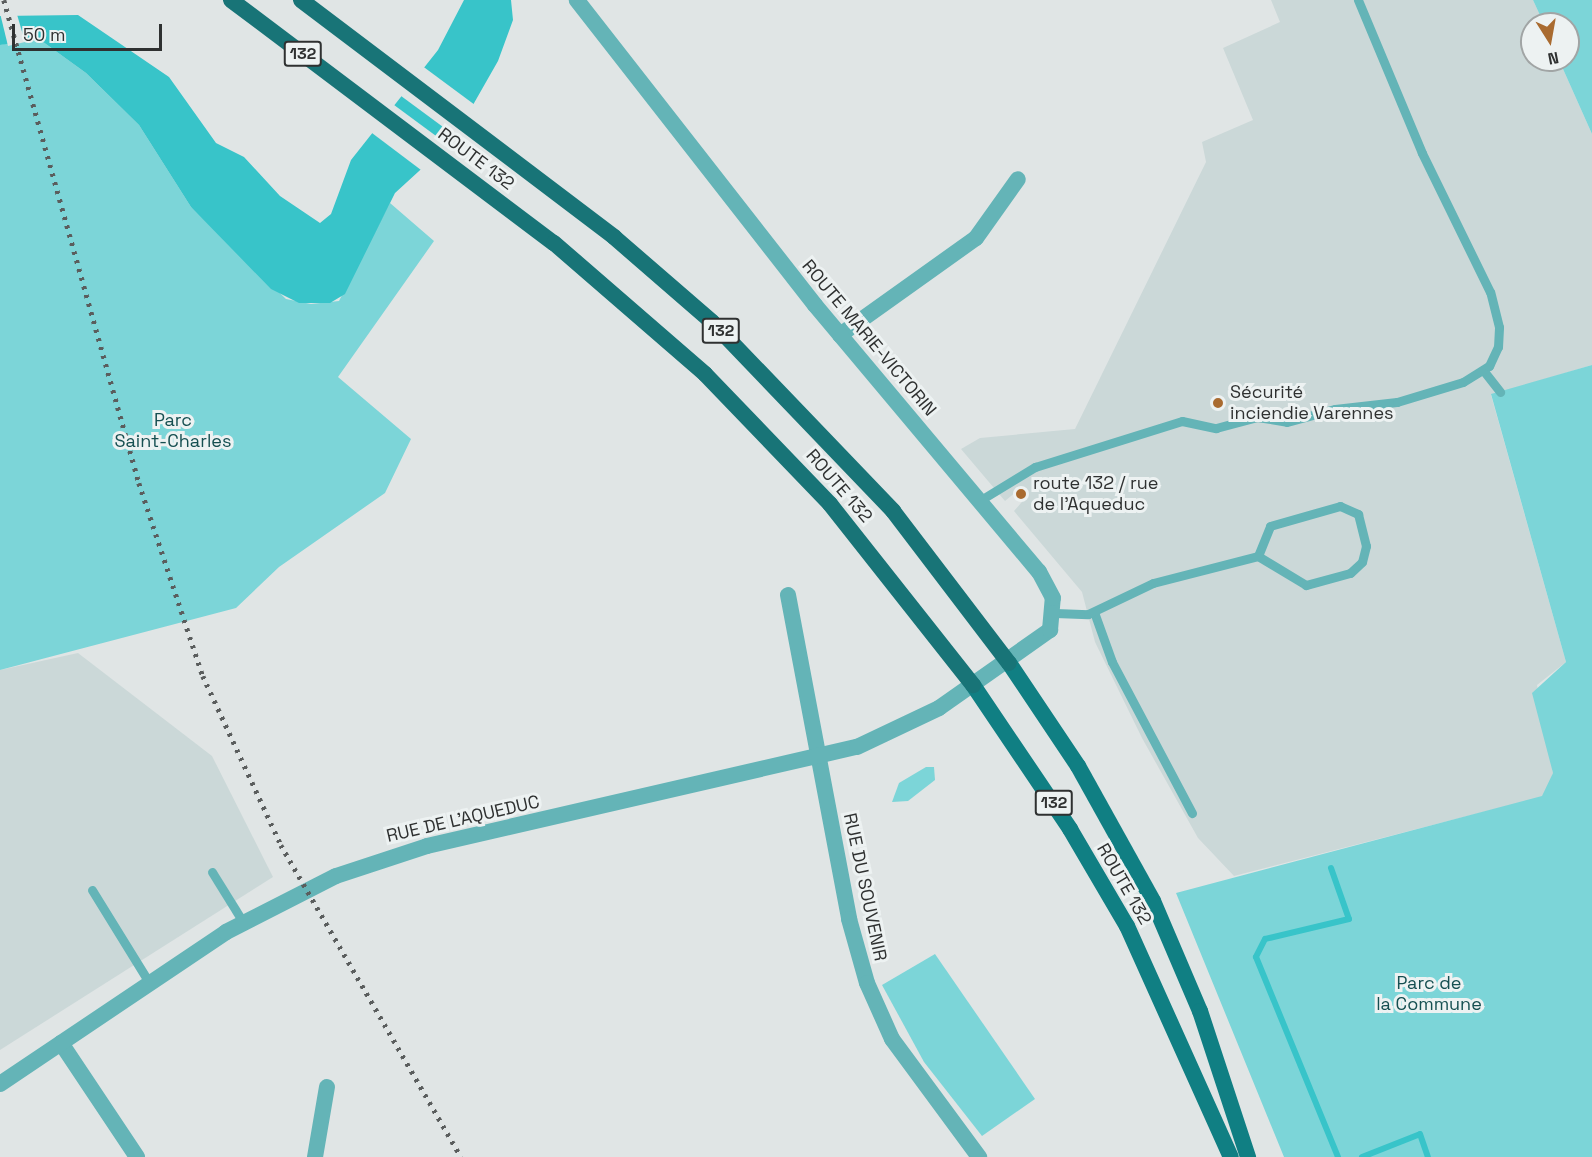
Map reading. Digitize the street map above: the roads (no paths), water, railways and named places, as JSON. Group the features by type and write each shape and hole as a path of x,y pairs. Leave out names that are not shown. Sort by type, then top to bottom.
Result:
{"highway":[{"name":"ROUTE 132","path":"231,0 466,176 640,315 762,429 886,571 973,685"},
{"name":"ROUTE 132","path":"301,0 621,243 770,378 893,511 1009,663"}],"main road":[{"name":"ROUTE 132","path":"1009,663 1078,766 1153,901 1200,1011 1248,1157"},
{"name":"ROUTE 132","path":"973,685 1122,918 1231,1157"}],"street":[{"name":"ROUTE MARIE-VICTORIN","path":"577,0 840,334 1039,572 1055,613"},
{"path":"840,334 976,238 1018,179"},
{"name":"RUE DU SOUVENIR","path":"788,595 849,919 874,1003 892,1039 979,1157"},
{"path":"973,685 1042,639 1055,613"},
{"name":"RUE DE L'AQUEDUC","path":"0,1084 243,922 326,880 406,851 820,758 897,729 973,685"},
{"path":"61,1043 137,1157"},
{"path":"315,1157 327,1087"}],"lane":[{"path":"979,501 1035,466 1182,421 1216,428 1257,417 1287,422 1335,409 1397,402 1463,382 1483,370 1498,347 1490,292 1422,153 1358,0"},
{"path":"1483,370 1500,392"},
{"path":"1055,613 1094,612 1153,583 1258,556 1306,585 1345,575 1365,557 1362,523 1354,510 1340,506 1270,526 1258,556"},
{"path":"1094,612 1112,662 1192,813"},
{"path":"212,872 243,922"},
{"path":"92,890 150,984"}],"waterway":[{"path":"1331,868 1349,919 1265,939 1256,957 1338,1157"},
{"path":"1362,1157 1420,1134 1428,1157"}],"railway":[{"path":"4,0 139,483 203,676 281,845 461,1157"}],"place":[{"name":"Sécurité inciendie Varennes","path":"1218,403"},
{"name":"route 132 / rue de l'Aqueduc","path":"1021,494"}],"park label":[{"name":"Parc Saint-Charles","path":"173,431"},
{"name":"Parc de la Commune","path":"1429,994"}]}
